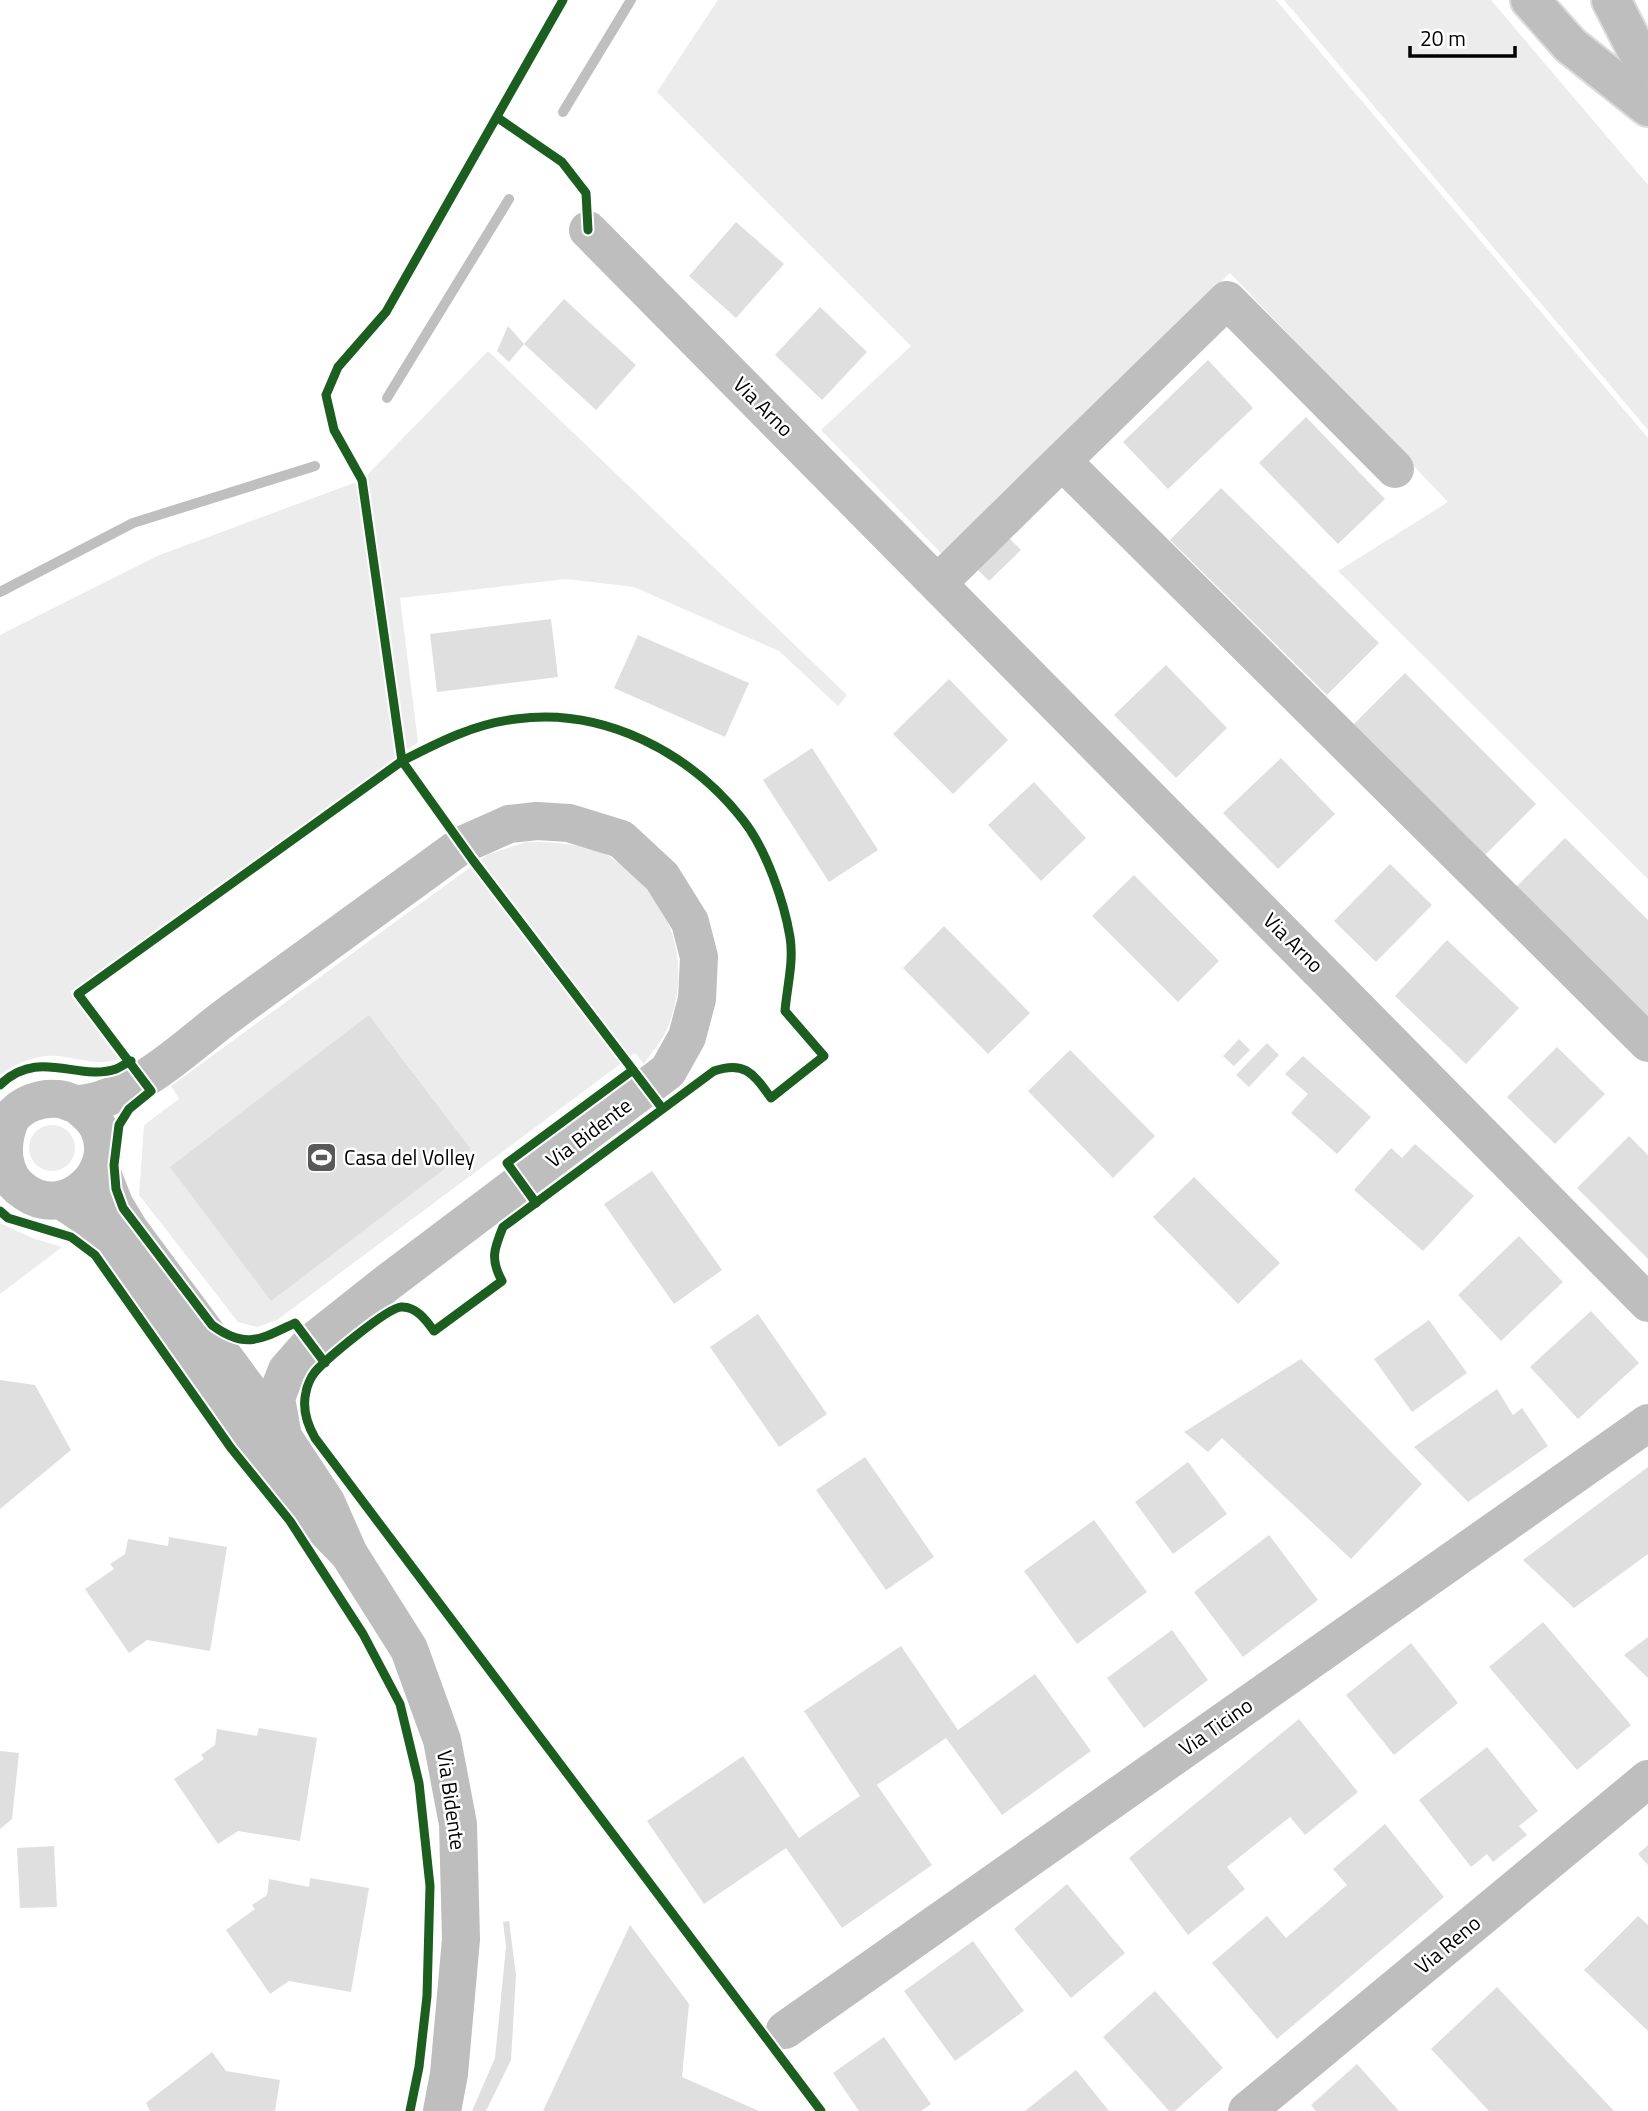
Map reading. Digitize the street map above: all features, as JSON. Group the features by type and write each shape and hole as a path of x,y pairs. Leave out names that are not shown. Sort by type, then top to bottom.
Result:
{"street":[{"path":"1530,0 1570,45 1648,107"},
{"path":"1611,0 1636,49 1648,63"},
{"name":"Via Arno","path":"588,230 1648,1303"},
{"path":"938,583 1227,300 1395,469"},
{"path":"1062,461 1648,1042"},
{"name":"Via Bidente","path":"76,1104 107,1098 143,1080 211,1027 462,845 509,824 537,821 569,823 621,839 662,877 690,922 699,957 697,999 687,1037 668,1071 310,1344 287,1370 276,1398 283,1437"},
{"name":"Via Bidente","path":"349,1554 307,1512 157,1301 108,1237 85,1216 61,1200 43,1200 26,1194 13,1182 4,1167 1,1150 4,1132 12,1117 25,1105 42,1099 60,1099 76,1104 90,1115 103,1140 100,1168 114,1204 129,1229 283,1437 326,1502 349,1554 409,1649 442,1740 458,1824 461,1939 449,2074 442,2111"},
{"path":"61,1200 77,1194 91,1183 100,1168"},
{"name":"Via Ticino","path":"785,2030 1648,1423"},
{"name":"Via Reno","path":"1247,2111 1648,1779"}],"shaded area":[{"path":"718,0 1276,0 1648,438 1648,879 1338,571 1448,502 1230,273 942,554 821,430 911,346 657,92"},
{"path":"1284,0 1491,0 1648,185 1648,430"},
{"path":"488,351 847,695 838,706 779,651 634,587 566,579 400,598 418,742 70,992 122,1057 113,1061 94,1062 46,1056 34,1058 0,1075 0,635 157,556 362,480"},
{"path":"526,842 576,845 607,855 641,881 666,919 678,962 674,1007 665,1033 644,1064 635,1053 277,1320 257,1327 238,1322 139,1195 144,1125 179,1099 171,1086 487,855","holes":["369,1015 471,1149 271,1300"]},
{"path":"52,1125 68,1132 75,1148 68,1164 52,1171 36,1164 29,1148 36,1132"},
{"path":"0,1223 32,1238 62,1247 0,1294"}],"building":[{"path":"736,222 784,264 736,318 689,276"},
{"path":"564,299 636,365 596,410 524,344"},
{"path":"820,307 867,352 822,400 775,355"},
{"path":"508,326 524,344 509,362 497,351"},
{"path":"1208,360 1253,408 1168,489 1123,442"},
{"path":"1306,417 1385,499 1338,544 1259,463"},
{"path":"1221,488 1379,643 1327,695 1170,540"},
{"path":"1007,536 1021,550 989,581 975,567"},
{"path":"551,619 558,677 437,692 430,634"},
{"path":"638,635 749,683 725,737 614,688"},
{"path":"1166,665 1227,728 1176,778 1114,715"},
{"path":"1405,673 1536,804 1484,856 1353,725"},
{"path":"949,679 1008,740 953,794 893,734"},
{"path":"812,748 878,850 829,882 763,780"},
{"path":"1281,758 1335,814 1278,869 1223,813"},
{"path":"1034,782 1086,838 1041,881 988,825"},
{"path":"1565,838 1648,920 1648,1020 1515,888"},
{"path":"1390,864 1432,905 1376,962 1334,921"},
{"path":"1134,875 1219,961 1178,1002 1092,916"},
{"path":"944,926 1030,1013 988,1054 903,968"},
{"path":"1447,940 1519,1008 1466,1064 1395,996"},
{"name":"Casa del Volley","path":"369,1015 471,1149 271,1301 170,1167"},
{"path":"1239,1039 1250,1050 1234,1066 1223,1056"},
{"path":"1267,1043 1279,1055 1249,1087 1236,1075"},
{"path":"1557,1047 1605,1094 1555,1144 1507,1097"},
{"path":"1070,1050 1155,1136 1113,1178 1028,1091"},
{"path":"1303,1056 1371,1117 1337,1154 1291,1113 1308,1094 1285,1074"},
{"path":"1629,1136 1648,1155 1648,1259 1577,1188"},
{"path":"1415,1144 1474,1196 1423,1251 1354,1190 1391,1148 1402,1158"},
{"path":"652,1171 722,1270 674,1304 604,1204"},
{"path":"1194,1177 1280,1263 1238,1304 1153,1217"},
{"path":"1519,1236 1563,1282 1501,1341 1458,1295"},
{"path":"1591,1311 1639,1363 1578,1419 1530,1367"},
{"path":"758,1314 827,1414 779,1447 710,1347"},
{"path":"1429,1320 1467,1373 1412,1412 1374,1359"},
{"path":"1301,1359 1422,1484 1351,1559 1222,1438 1208,1452 1184,1432"},
{"path":"0,1380 35,1385 71,1450 0,1509"},
{"path":"1497,1389 1513,1415 1522,1408 1548,1446 1468,1502 1414,1447"},
{"path":"865,1457 934,1557 886,1590 816,1490"},
{"path":"1188,1462 1227,1514 1173,1554 1135,1502"},
{"path":"1648,1467 1648,1554 1574,1608 1523,1560"},
{"path":"1094,1520 1147,1592 1077,1644 1024,1571"},
{"path":"1269,1535 1318,1600 1243,1657 1194,1592"},
{"path":"169,1537 227,1547 210,1651 147,1640 129,1653 85,1589 114,1569 110,1564 125,1554 128,1539 168,1546"},
{"path":"1543,1622 1631,1725 1577,1770 1489,1667"},
{"path":"1172,1630 1208,1680 1144,1728 1107,1678"},
{"path":"1648,1637 1648,1678 1624,1655"},
{"path":"1411,1643 1458,1703 1394,1755 1346,1695"},
{"path":"901,1646 958,1730 1035,1674 1091,1751 1002,1815 946,1738 877,1785 932,1865 842,1928 786,1848 704,1904 647,1821 743,1756 799,1838 860,1796 804,1711"},
{"path":"1299,1719 1358,1792 1305,1835 1290,1817 1227,1867 1245,1889 1188,1935 1129,1858"},
{"path":"259,1728 317,1738 300,1841 238,1831 218,1844 174,1779 204,1759 201,1755 215,1745 217,1729 257,1736"},
{"path":"1487,1747 1538,1811 1519,1826 1527,1835 1493,1862 1487,1854 1471,1867 1419,1800"},
{"path":"0,1751 19,1753 12,1819 0,1829"},
{"path":"1385,1824 1444,1897 1277,2039 1212,1963 1267,1916 1286,1938 1347,1885 1333,1869"},
{"path":"1648,1845 1648,1865 1638,1854"},
{"path":"54,1846 57,1907 20,1908 17,1848"},
{"path":"310,1878 369,1888 351,1992 289,1981 270,1994 226,1930 255,1909 252,1905 267,1895 269,1879 309,1887"},
{"path":"1067,1884 1125,1953 1071,1998 1014,1929"},
{"path":"1638,1916 1648,1925 1648,2031 1584,1970"},
{"path":"509,1921 516,1975 511,2060 486,2111 472,2111 495,2058 506,1947 503,1922"},
{"path":"630,1925 689,2004 682,2077 759,2111 543,2111"},
{"path":"973,1941 1024,2011 955,2061 904,1991"},
{"path":"1497,1987 1614,2111 1489,2111 1431,2049"},
{"path":"1155,1991 1223,2068 1175,2111 1169,2111 1103,2037"},
{"path":"884,2037 931,2104 921,2111 859,2111 833,2073"},
{"path":"212,2052 226,2071 280,2080 275,2111 150,2111 146,2103"},
{"path":"1357,2064 1399,2111 1316,2111 1311,2105"},
{"path":"1076,2070 1109,2111 1025,2111"}],"waterway":[{"path":"563,112 631,0"},
{"path":"387,398 509,199"},
{"path":"0,592 133,523 315,466"}],"cycle path":[{"path":"563,0 386,312 338,367 326,395 334,430 362,480 402,761 472,859 662,1108"},
{"path":"498,118 562,162 586,193 588,230"},
{"path":"325,1363 295,1323 272,1334 244,1340 224,1333 212,1325 123,1208 116,1189 114,1165 119,1125 129,1109 151,1091 78,994 402,761 471,729 516,719 549,717 581,720 612,728 671,755 722,796 743,820 759,845 779,892 790,937 791,965 785,1011 824,1056 771,1098 754,1076 742,1069 734,1067 714,1071 503,1227 495,1254 502,1281 434,1331 420,1315 406,1307 383,1316 343,1346 331,1357 321,1366 315,1372 307,1390 305,1410 315,1438 821,2111"},
{"path":"0,1085 14,1074 29,1068 102,1072 116,1069 131,1061"},
{"path":"536,1203 507,1163 633,1070"},
{"path":"0,1211 8,1218 71,1237 95,1255 231,1448 290,1521 363,1634 400,1704 419,1783 430,1886 427,1996 419,2067 410,2111"}],"place":[{"name":"Casa del Volley","path":"321,1158"}]}
